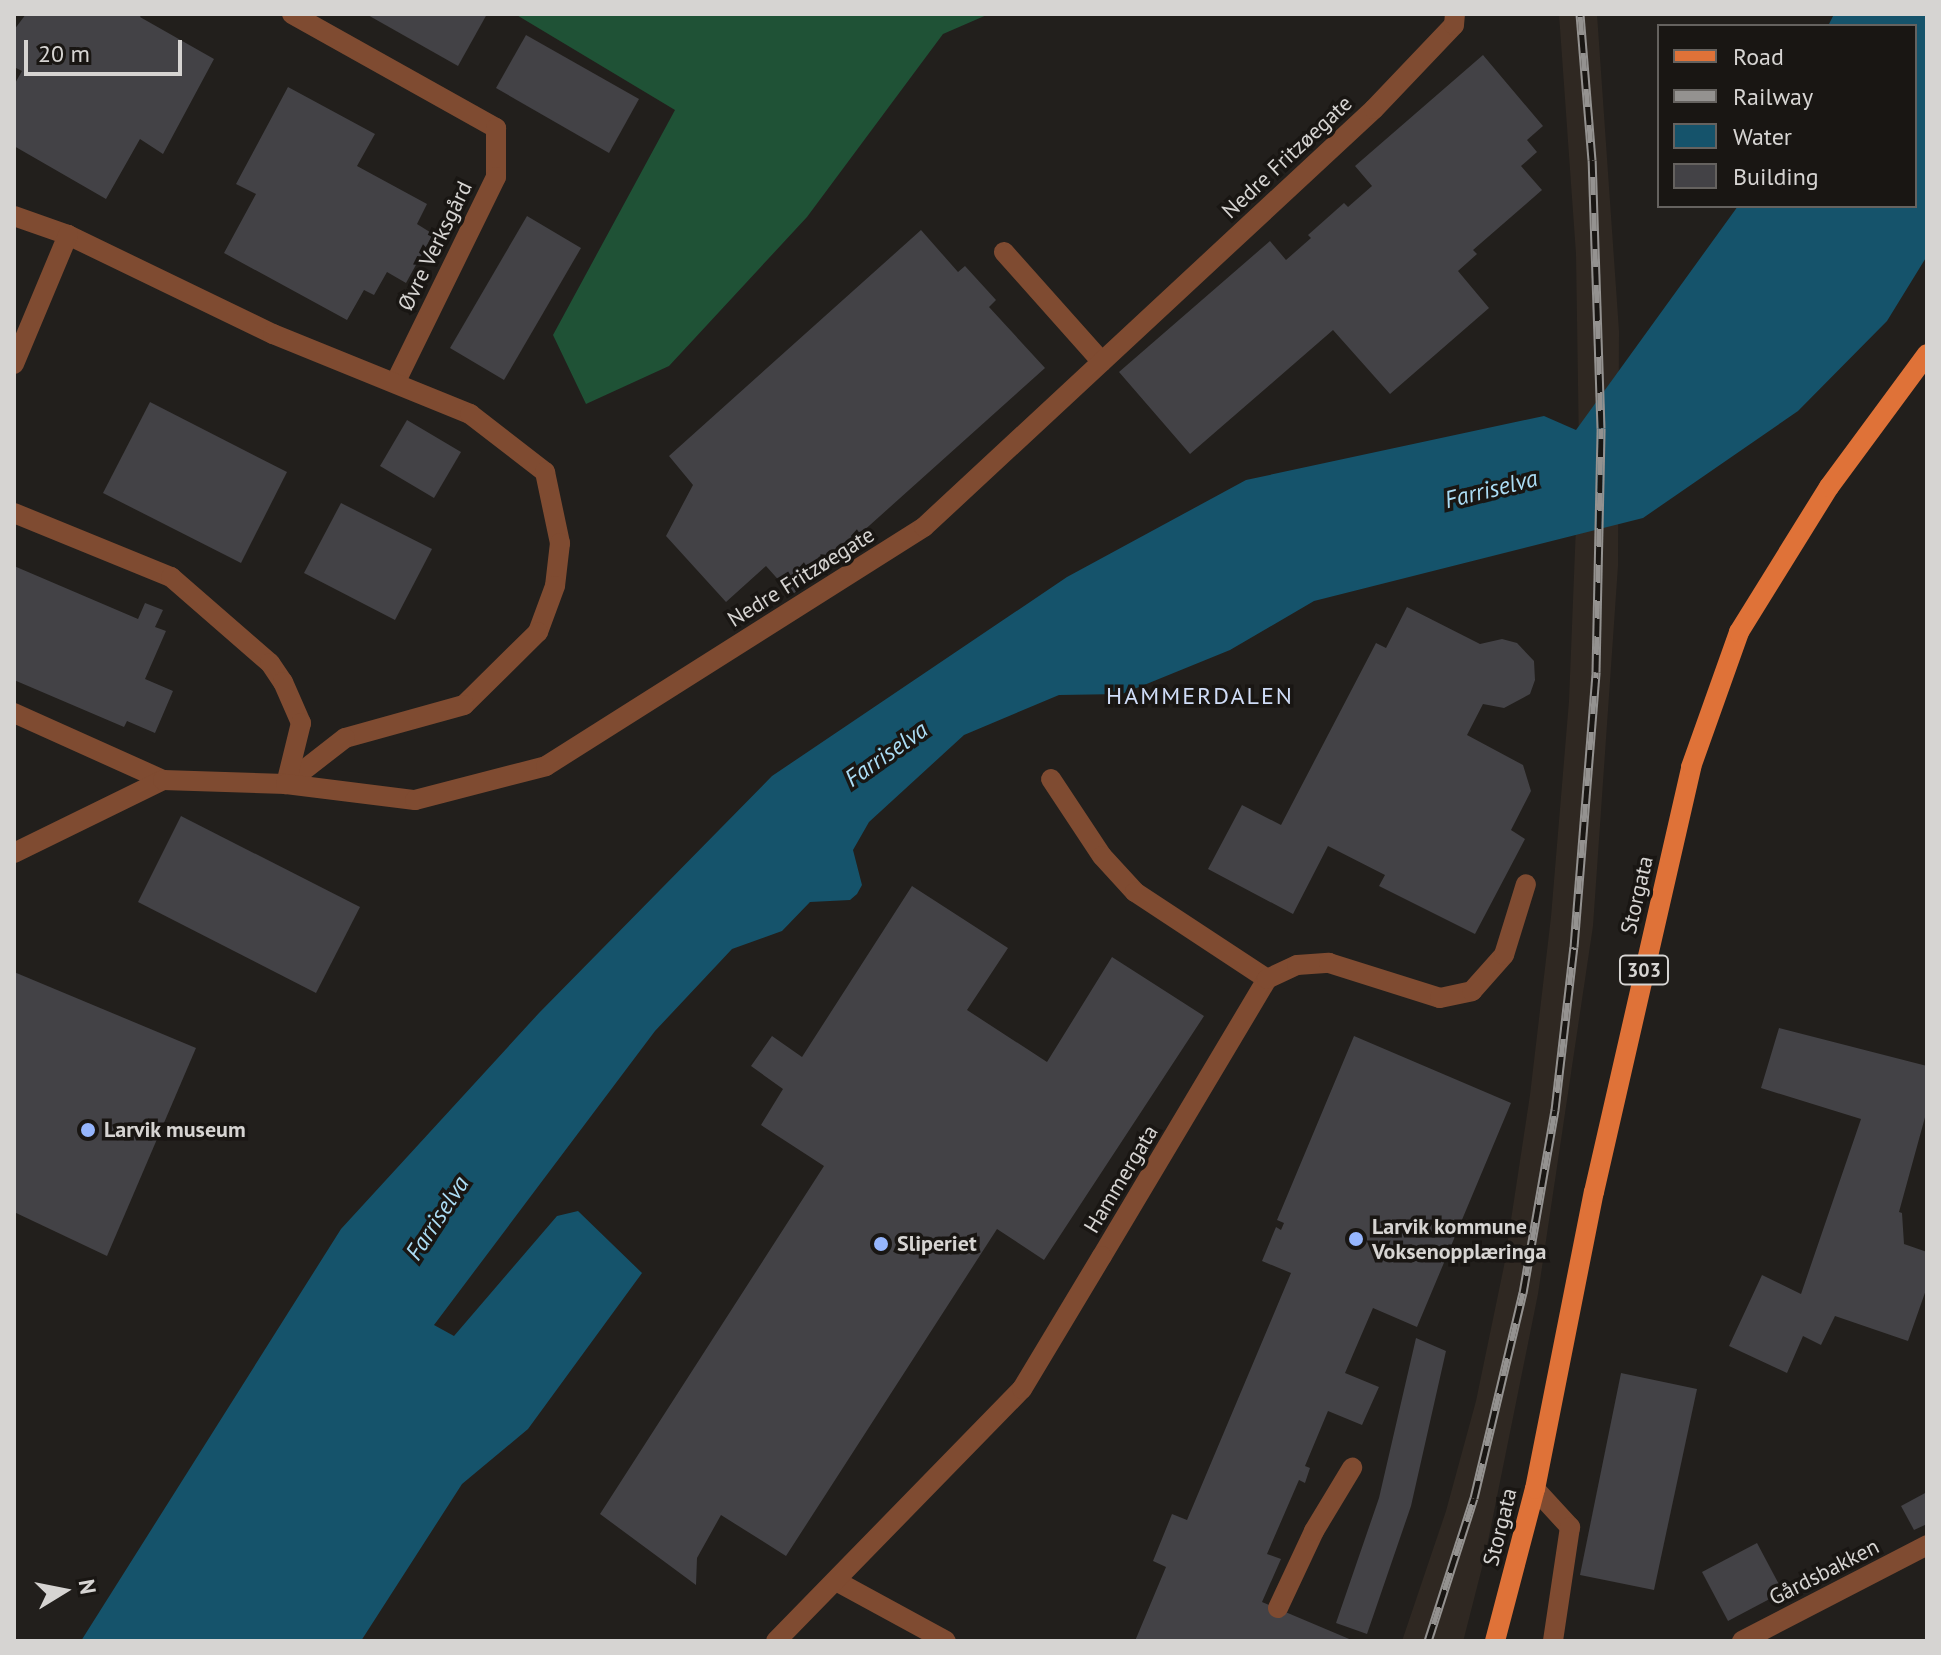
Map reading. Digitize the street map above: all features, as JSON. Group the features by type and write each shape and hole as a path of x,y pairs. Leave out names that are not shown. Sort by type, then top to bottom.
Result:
{"main road":[{"name":"Storgata","path":"1495,1641 1535,1489 1594,1192 1691,767 1739,632 1829,487 1927,354"}],"street":[{"name":"Øvre Verksgård","path":"292,14 496,128 496,177 396,381"},
{"name":"Nedre Fritzøegate","path":"14,853 163,780 286,784 415,800 546,766 924,527 1374,109 1454,25 1455,14"},
{"path":"14,216 68,235 273,334 396,381 470,414 545,472 560,543 555,586 538,632 464,705 345,738 286,784"},
{"path":"14,364 68,235"},
{"path":"1004,252 1102,362"},
{"path":"14,513 171,577 270,663 283,682 301,723 286,784"},
{"path":"14,713 163,780"},
{"path":"1051,779 1102,856 1135,892 1267,979 1297,965 1329,963 1440,998 1472,991 1504,955 1526,884"},
{"name":"Hammergata","path":"776,1641 1022,1389 1267,979"},
{"path":"1278,1608 1314,1531 1352,1468"},
{"path":"1535,1489 1570,1527 1553,1641"},
{"name":"Gårdsbakken","path":"1742,1641 1927,1545"},
{"path":"836,1581 946,1641"}],"shaded area":[{"path":"1559,14 1597,14 1619,331 1618,566 1593,926 1538,1294 1485,1556 1464,1638 1463,1641 1402,1641 1446,1511 1476,1401 1504,1266 1530,1095 1551,917 1569,701 1579,450 1576,254"}],"green space":[{"path":"515,14 989,14 943,34 807,217 669,366 586,404 553,335 675,110"}],"water":[{"name":"Farriselva","path":"1834,14 1927,14 1927,256 1887,321 1798,411 1643,518 1314,601 1230,650 1122,694 1059,695 964,735 869,822 853,850 862,885 857,894 850,900 810,902 782,931 732,949 655,1031 434,1325 454,1336 557,1216 578,1211 642,1273 528,1429 462,1484 361,1641 81,1641 341,1229 539,1013 772,776 1067,577 1246,480 1544,416 1576,430 1737,208 1917,208 1917,24 1829,24"}],"building":[{"path":"26,14 142,14 140,17 214,59 163,154 140,139 106,199 14,146 14,85 22,71 14,67 14,30"},
{"path":"366,14 487,14 458,66"},
{"path":"526,35 639,99 609,153 496,88"},
{"path":"1483,55 1543,126 1527,140 1537,152 1521,166 1542,190 1473,250 1477,254 1458,271 1489,308 1390,394 1333,330 1190,454 1119,372 1270,241 1286,260 1311,238 1308,235 1344,203 1348,207 1372,186 1355,166"},
{"path":"288,87 375,134 357,166 427,204 417,224 433,234 406,283 387,272 374,295 364,290 347,320 224,253 256,194 236,184"},
{"path":"527,216 581,248 504,380 450,348"},
{"path":"921,230 958,272 965,266 996,300 989,307 1045,368 792,595 766,566 726,602 666,536 693,485 669,456"},
{"path":"150,402 287,472 241,563 103,493"},
{"path":"407,420 461,452 434,498 380,466"},
{"path":"341,503 432,549 395,620 304,573"},
{"path":"14,566 138,619 145,603 163,610 155,627 166,631 145,679 173,691 155,733 127,721 124,727 14,680"},
{"path":"1407,607 1480,644 1502,639 1517,643 1534,661 1535,680 1530,694 1504,708 1483,704 1467,735 1523,765 1531,791 1511,830 1525,839 1475,934 1379,886 1385,875 1328,846 1293,914 1208,869 1242,805 1281,825 1376,643 1386,648"},
{"path":"181,816 360,907 316,993 138,902"},
{"name":"Sliperiet","path":"912,886 1008,948 967,1010 1047,1062 1112,957 1204,1016 1044,1260 997,1229 786,1556 721,1515 697,1558 696,1585 600,1514 824,1166 761,1125 783,1089 751,1066 772,1036 802,1057"},
{"name":"Larvik museum","path":"14,972 196,1048 107,1256 14,1212"},
{"path":"1779,1028 1927,1066 1927,1110 1899,1212 1902,1213 1904,1244 1927,1252 1927,1287 1908,1341 1835,1316 1821,1345 1803,1336 1787,1373 1729,1346 1762,1275 1801,1294 1861,1119 1761,1088"},
{"path":"1354,1036 1511,1103 1417,1327 1373,1308 1345,1373 1379,1387 1362,1425 1328,1411 1305,1466 1310,1468 1305,1483 1299,1480 1267,1554 1281,1559 1262,1602 1354,1641 1135,1641 1166,1567 1153,1561 1172,1514 1187,1520 1291,1273 1262,1261 1276,1227 1281,1230 1284,1223 1277,1220"},
{"path":"1416,1338 1446,1351 1411,1506 1367,1634 1336,1623 1379,1498"},
{"path":"1621,1373 1697,1389 1654,1590 1580,1575"},
{"path":"1927,1492 1927,1524 1914,1530 1901,1506"},
{"path":"1757,1543 1783,1592 1728,1621 1702,1572"}],"railway":[{"path":"1428,1641 1474,1498 1523,1293 1555,1110 1574,947 1596,672 1601,428 1592,160 1580,14"}],"place":[{"name":"Larvik museum","path":"88,1130"},
{"name":"Larvik kommune Voksenopplæringa","path":"1356,1239"},
{"name":"Sliperiet","path":"881,1244"}],"district":[{"name":"HAMMERDALEN","path":"1200,696"}]}
